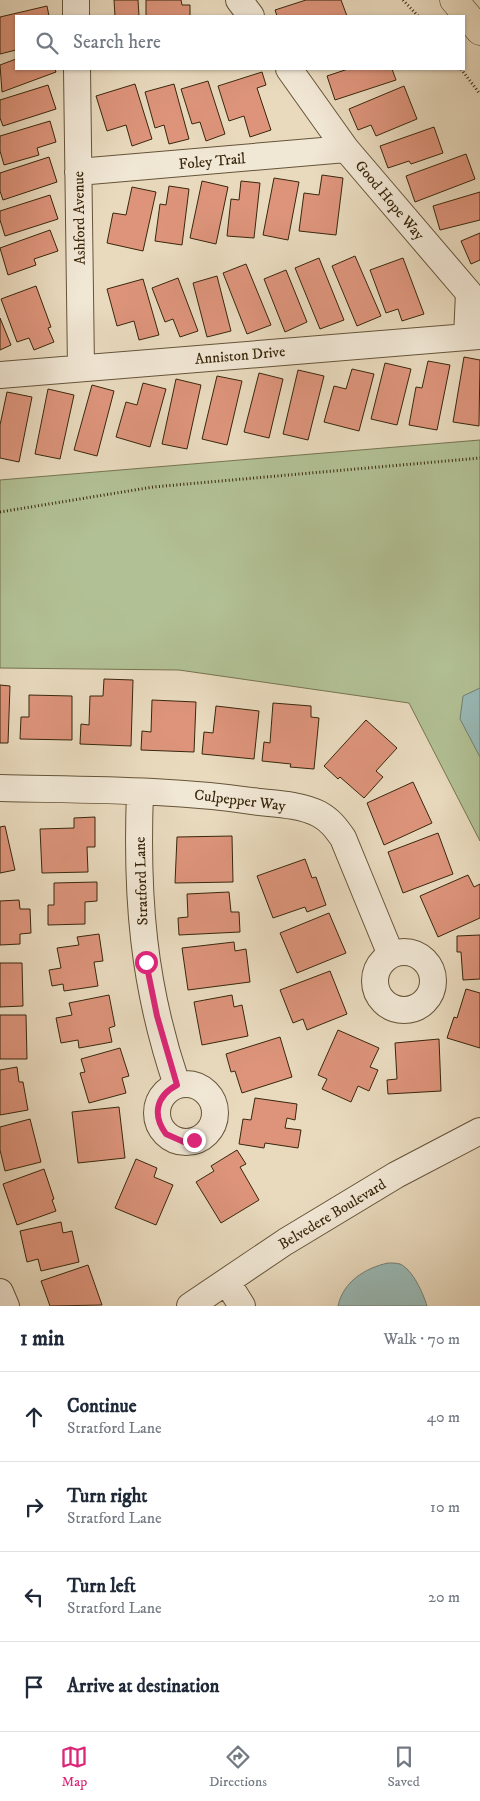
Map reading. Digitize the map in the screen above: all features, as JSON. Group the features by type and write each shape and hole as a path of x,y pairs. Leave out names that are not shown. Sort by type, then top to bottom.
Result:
{"main road":[{"path":"454,0 480,31"}],"street":[{"path":"76,0 76,15"},
{"path":"239,0 250,15"},
{"name":"Ashford Avenue","path":"77,70 81,368"},
{"name":"Good Hope Way","path":"290,70 346,149 469,293 474,336"},
{"name":"Foley Trail","path":"78,172 346,149"},
{"name":"Anniston Drive","path":"0,374 474,336"},
{"name":"Culpepper Way","path":"0,788 140,792 238,798 304,808 331,822 343,838 391,955"},
{"name":"Stratford Lane","path":"140,792 138,849 140,908 146,962 159,1025 177,1085"},
{"name":"Belvedere Boulevard","path":"190,1306 285,1242 396,1175 480,1131"},
{"path":"227,1282 242,1306"},
{"path":"0,1292 6,1306"}],"path":[{"path":"403,0 417,15"},
{"path":"462,70 480,94"},
{"path":"0,512 153,487 480,458"}],"green space":[{"path":"480,440 480,841 409,703 179,670 0,668 0,480"}],"water":[{"path":"480,688 480,757 460,719 463,696"},
{"path":"388,1263 400,1264 409,1271 420,1289 427,1306 338,1306 345,1290 356,1277 371,1268"}],"building":[{"path":"114,0 138,0 139,15 115,15"},
{"path":"146,0 181,0 182,5 190,5 190,15 146,15"},
{"path":"306,0 341,0 347,15 277,15 275,10"},
{"path":"47,6 49,15 15,15 15,50 0,54 0,17"},
{"path":"15,59 15,70 55,70 56,72 2,92 0,65"},
{"path":"345,70 392,70 396,80 335,100 327,76"},
{"path":"262,72 266,85 257,88 271,130 250,137 244,116 229,121 218,86"},
{"path":"208,81 225,134 206,141 200,122 192,124 181,89"},
{"path":"135,84 152,139 132,146 126,125 107,131 96,96"},
{"path":"174,84 189,139 169,144 164,125 155,128 145,92"},
{"path":"48,85 56,109 3,126 0,118 0,100"},
{"path":"404,86 417,119 376,136 371,125 358,130 349,109"},
{"path":"50,121 56,142 37,148 39,155 4,165 0,151 0,136"},
{"path":"434,127 443,153 411,164 409,161 388,168 380,146"},
{"path":"466,154 475,179 415,202 406,176"},
{"path":"49,157 57,182 3,200 0,191 0,173"},
{"path":"322,175 343,178 336,235 299,231 304,193 319,195"},
{"path":"274,178 299,182 288,240 263,235"},
{"path":"202,181 228,187 216,244 190,238"},
{"path":"241,181 260,183 254,238 227,236 231,199 239,200"},
{"path":"169,186 189,189 182,245 155,241 160,204 166,205"},
{"path":"132,187 156,192 143,251 107,243 113,213 126,215"},
{"path":"480,192 480,220 440,230 433,206"},
{"path":"50,195 58,219 5,236 0,220 0,211"},
{"path":"50,230 58,251 34,259 36,265 8,275 0,248"},
{"path":"480,233 480,260 471,264 461,241"},
{"path":"355,256 381,316 357,326 332,266"},
{"path":"319,258 344,320 320,329 295,268"},
{"path":"403,258 424,314 402,321 398,309 386,313 370,270"},
{"path":"246,264 271,325 247,334 223,273"},
{"path":"286,270 307,322 285,332 264,279"},
{"path":"217,276 231,331 207,337 193,283"},
{"path":"178,278 198,331 180,337 173,319 165,322 152,288"},
{"path":"143,279 159,335 139,340 134,321 117,326 107,289"},
{"path":"36,286 51,327 48,328 54,342 34,350 29,338 17,342 1,299"},
{"path":"0,318 11,345 0,350"},
{"path":"464,357 480,360 479,426 453,422"},
{"path":"428,361 450,365 437,430 409,425 416,387 422,388"},
{"path":"385,363 411,369 397,425 371,419"},
{"path":"352,369 374,374 359,431 324,422 334,386 346,389"},
{"path":"298,370 324,376 308,440 283,434"},
{"path":"259,373 283,379 269,438 244,432"},
{"path":"217,376 242,381 227,445 202,439"},
{"path":"176,379 201,385 187,449 162,444"},
{"path":"143,383 166,389 150,447 116,437 126,402 137,405"},
{"path":"92,385 114,391 97,456 74,450"},
{"path":"48,389 74,395 60,459 35,454"},
{"path":"7,392 32,397 19,462 0,458 0,425"},
{"path":"104,679 133,680 131,746 80,744 81,724 89,725 90,696 103,696"},
{"path":"0,685 10,686 8,743 0,743"},
{"path":"29,695 72,696 72,740 20,739 21,717 29,717"},
{"path":"152,700 196,702 194,752 141,750 142,731 151,732"},
{"path":"273,703 311,706 311,717 319,718 314,769 290,767 291,764 262,761 264,742 270,743"},
{"path":"216,706 259,711 254,759 202,754 204,732 213,733"},
{"path":"366,720 397,748 376,771 383,777 364,798 324,766"},
{"path":"413,782 432,823 384,845 367,803"},
{"path":"95,817 95,847 87,847 88,872 42,873 40,829 74,828 74,818"},
{"path":"5,826 15,870 0,873 0,827"},
{"path":"438,833 453,874 403,893 388,852"},
{"path":"232,836 233,882 175,883 177,837"},
{"path":"305,859 312,878 316,877 326,905 307,912 305,907 273,918 257,876"},
{"path":"468,875 474,887 480,884 480,918 438,937 420,896"},
{"path":"97,882 97,901 85,902 85,924 48,925 48,905 54,905 54,883"},
{"path":"229,892 231,912 239,912 240,932 179,935 178,918 188,917 187,894"},
{"path":"19,900 20,909 30,909 31,933 20,934 20,944 0,945 0,901"},
{"path":"329,913 346,953 297,973 280,933"},
{"path":"99,934 103,961 94,962 98,986 64,991 63,984 52,986 49,970 61,968 57,948 79,945 77,937"},
{"path":"480,935 480,979 463,980 461,952 457,952 457,936"},
{"path":"234,942 235,951 246,949 250,982 188,990 182,948"},
{"path":"0,963 22,963 23,1006 0,1007"},
{"path":"330,971 347,1014 307,1030 303,1019 293,1023 280,990"},
{"path":"466,989 480,993 480,1048 447,1038 454,1017 457,1018"},
{"path":"109,995 115,1026 109,1028 112,1042 79,1048 78,1040 61,1043 56,1018 72,1015 69,1003"},
{"path":"232,995 234,1007 242,1005 248,1036 202,1045 194,1002"},
{"path":"0,1015 26,1015 27,1059 0,1059"},
{"path":"338,1030 379,1048 370,1067 378,1070 369,1091 358,1086 351,1102 322,1089 327,1079 318,1075"},
{"path":"280,1037 292,1077 242,1093 235,1071 231,1072 226,1054"},
{"path":"439,1039 441,1091 388,1094 387,1080 397,1079 395,1043"},
{"path":"120,1048 129,1076 122,1078 126,1093 89,1103 80,1073 85,1072 81,1059"},
{"path":"17,1067 19,1082 23,1082 28,1110 0,1115 0,1070"},
{"path":"255,1098 297,1104 295,1120 287,1118 285,1128 301,1130 298,1148 265,1143 264,1148 239,1144 243,1119 251,1120"},
{"path":"119,1107 125,1158 78,1163 72,1112"},
{"path":"30,1119 41,1162 5,1171 0,1150 0,1127"},
{"path":"237,1150 246,1164 240,1167 259,1200 221,1223 196,1182 214,1171 211,1166"},
{"path":"136,1159 157,1168 154,1177 173,1185 156,1225 115,1208"},
{"path":"44,1169 56,1211 17,1225 3,1184"},
{"path":"61,1222 63,1233 72,1231 79,1262 41,1271 38,1259 27,1262 20,1231"},
{"path":"88,1265 102,1305 50,1306 41,1281"}],"route":[{"path":"146,962 166,1054 177,1085 161,1097 157,1106 157,1116 160,1126 166,1134 184,1142 194,1140"}]}
